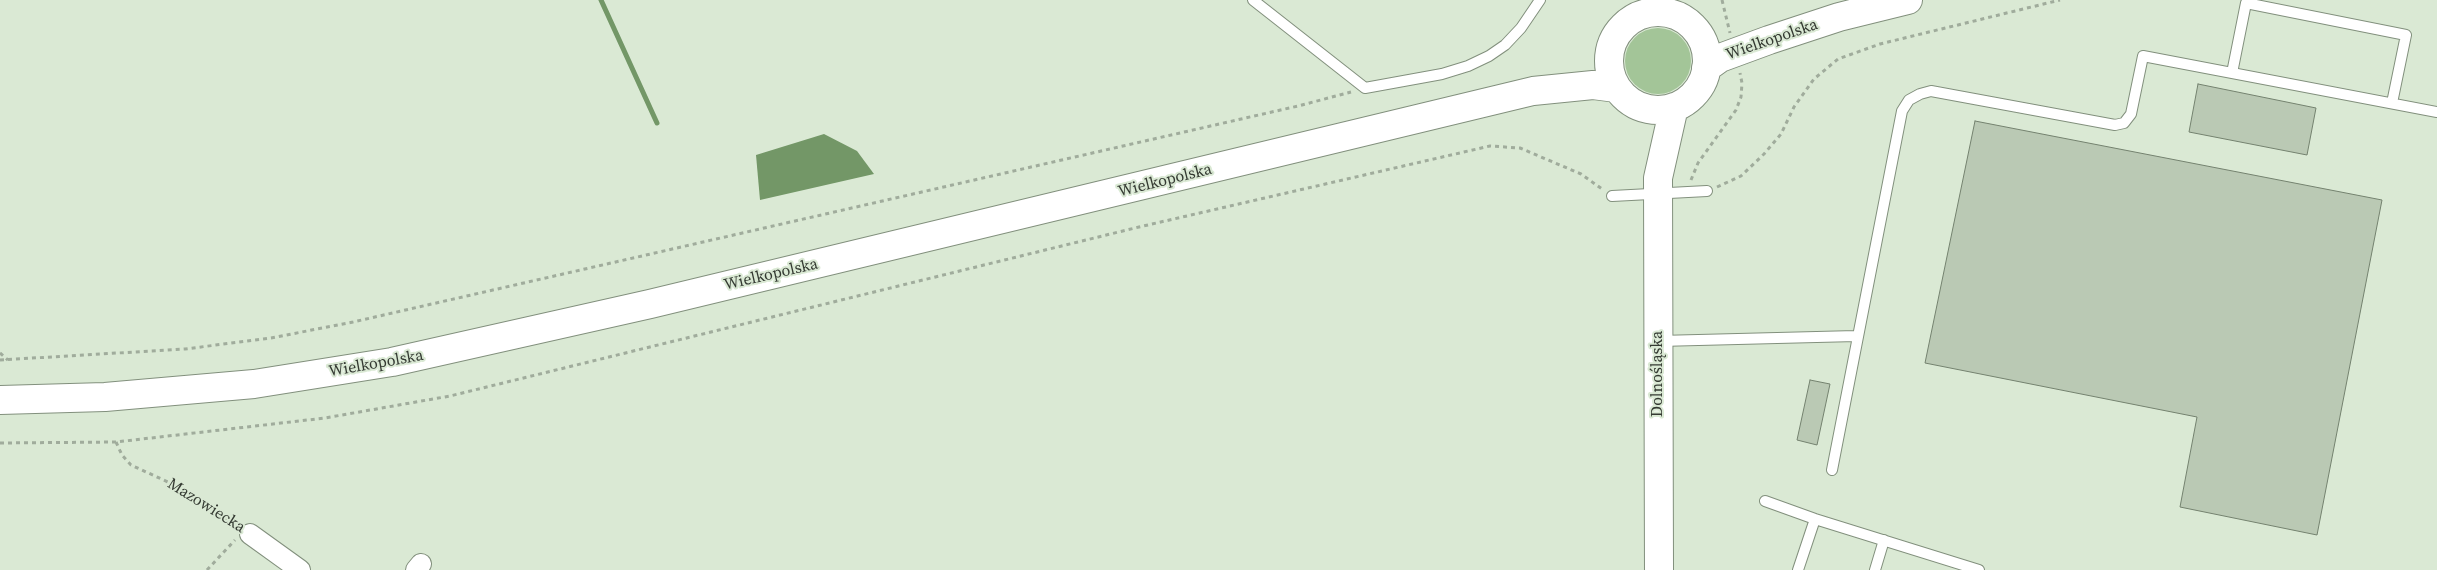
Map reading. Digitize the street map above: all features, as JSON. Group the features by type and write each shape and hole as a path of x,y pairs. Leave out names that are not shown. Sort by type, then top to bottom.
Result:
{"main road":[{"name":"Wielkopolska","path":"1699,34 1732,43 1908,0"},
{"path":"1645,6 1658,11 1674,8 1699,34 1706,48 1706,68 1698,90 1687,101 1674,108 1660,110 1643,108 1628,100 1616,88 1610,72 1609,52 1619,30 1645,6"},
{"name":"Wielkopolska","path":"1706,68 1720,58 1732,43"},
{"name":"Wielkopolska","path":"1533,91 1580,70 1609,52"},
{"name":"Wielkopolska","path":"0,400 105,397 254,384 392,362 660,302 1533,91 1593,85 1616,88"},
{"name":"Dolnośląska","path":"1643,108 1658,187 1659,570"},
{"name":"Dolnośląska","path":"1658,187 1674,108"}],"street":[{"name":"Mazowiecka","path":"247,532 300,570"}],"lane":[{"path":"1253,0 1365,88 1442,74 1468,66 1489,56 1505,45 1522,28 1540,0"},
{"path":"2232,73 2246,3 2406,35 2392,103"},
{"path":"1832,470 1856,336 1902,111 1909,100 1920,94 1932,91 2115,125 2124,123 2131,114 2142,56 2437,112"},
{"path":"1612,196 1658,187 1690,193 1707,191"},
{"path":"1658,341 1856,336"},
{"path":"1765,501 1815,519 1979,570"},
{"path":"1798,570 1815,519"},
{"path":"1875,570 1884,540"}],"path":[{"path":"1690,193 1688,185 1698,163 1736,110 1741,97 1742,83 1722,0"},
{"path":"1707,191 1741,176 1764,154 1781,134 1794,107 1814,79 1838,59 1880,44 2060,0"},
{"path":"0,360 185,349 271,338 353,322 1298,106 1365,88"},
{"path":"0,443 116,442 325,418 450,396 1139,227 1490,146 1520,148 1581,174 1612,196"},
{"path":"0,353 8,361"},
{"name":"Mazowiecka","path":"116,442 122,455 131,464 168,482 247,532"},
{"path":"207,570 247,532"}],"shaded area":[{"path":"1651,28 1665,28 1677,33 1686,42 1691,54 1689,74 1682,85 1665,94 1651,94 1639,89 1630,80 1625,68 1625,54 1630,42 1639,33"},
{"path":"824,134 857,151 874,174 760,200 756,155"}],"building":[{"path":"2198,84 2316,108 2307,155 2189,132"},
{"path":"1975,121 2382,200 2317,535 2180,507 2197,417 1925,363"},
{"path":"1810,380 1830,384 1817,445 1797,440"}],"waterway":[{"path":"601,0 657,123"}]}
